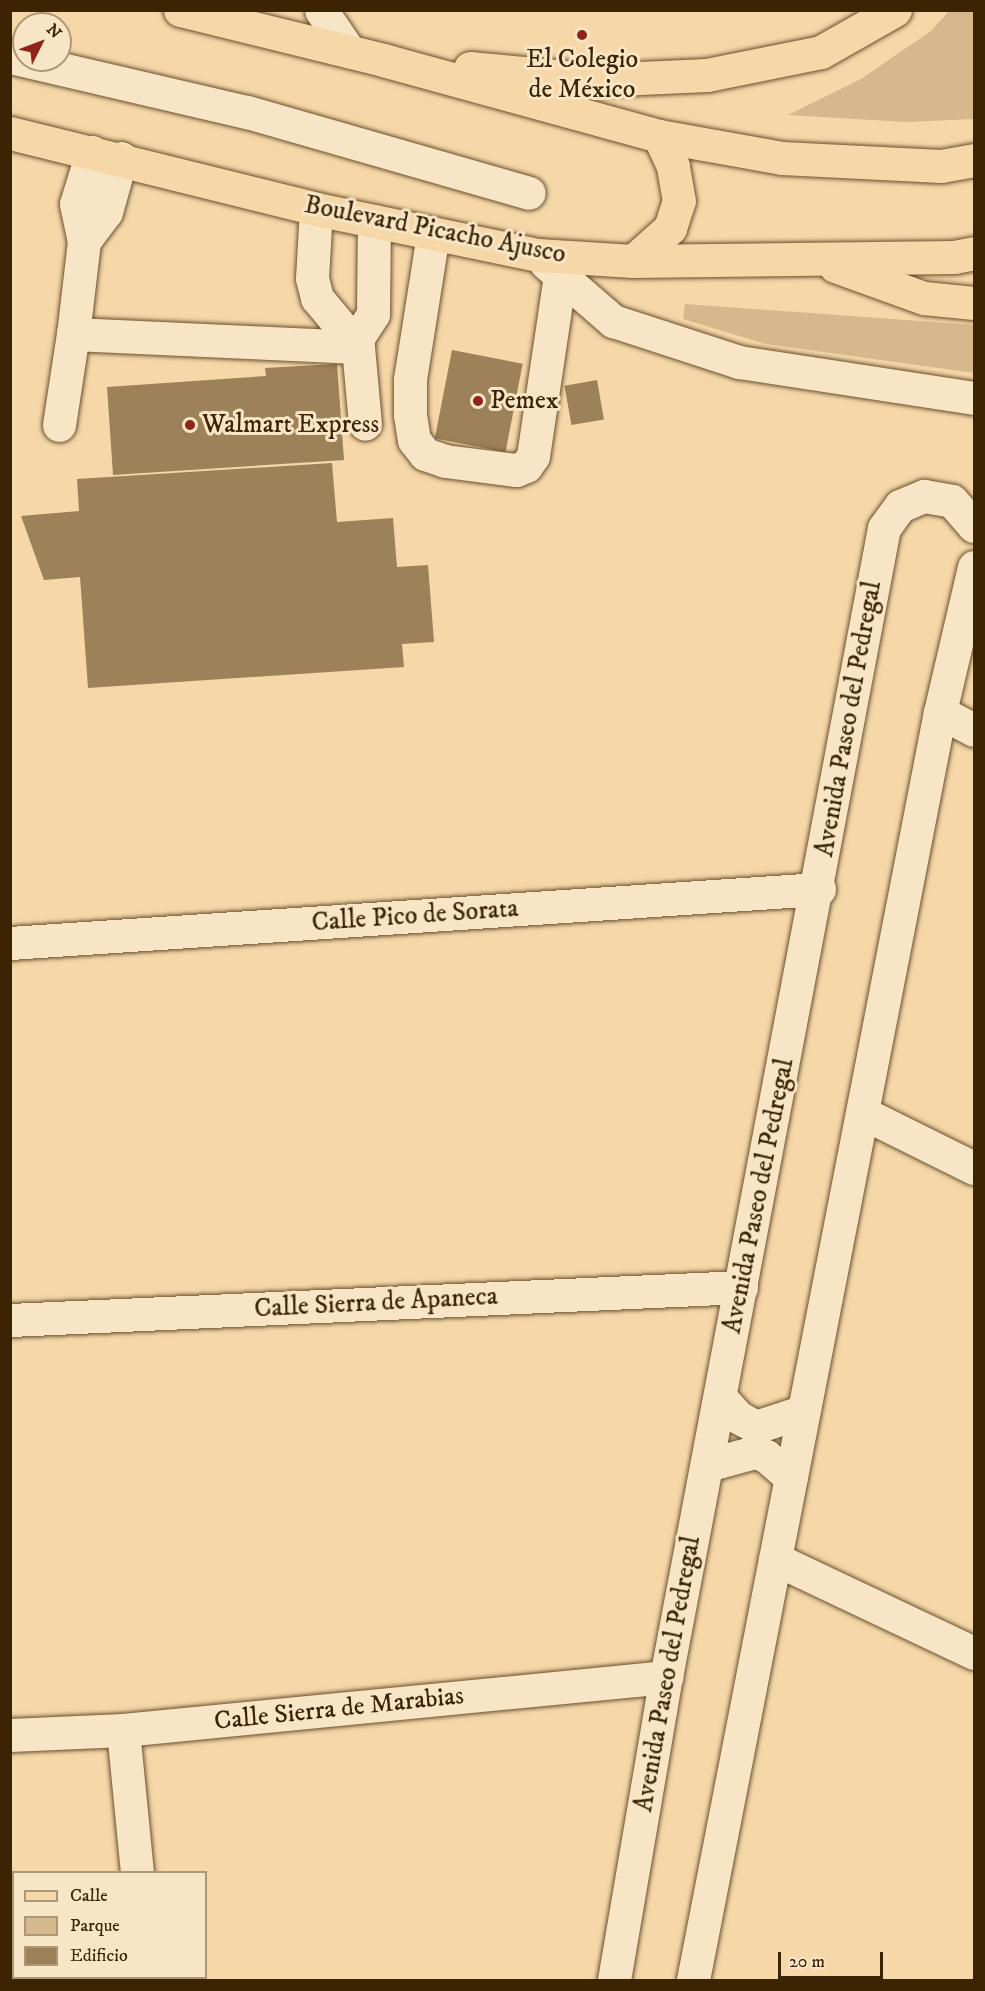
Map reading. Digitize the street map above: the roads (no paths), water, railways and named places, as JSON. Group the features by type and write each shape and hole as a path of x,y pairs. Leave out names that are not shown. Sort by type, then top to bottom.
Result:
{"main road":[{"path":"180,10 349,51 659,136 782,158 941,166 975,160"},
{"path":"383,60 596,80 707,75 821,52 896,10"},
{"name":"Boulevard Picacho Ajusco","path":"10,133 107,155 316,209 433,234 549,265 633,261 954,257 975,253"},
{"path":"633,261 670,228 679,201 673,166 659,136"},
{"path":"816,260 924,298 975,303"}],"street":[{"path":"321,10 349,51"},
{"path":"10,57 247,112 529,193"},
{"path":"59,425 84,241 76,204 107,155"},
{"path":"316,209 312,278 317,298 356,344 365,423"},
{"path":"356,344 374,315 374,221"},
{"path":"433,234 410,379 410,415 414,440 425,454 445,461 516,470 526,466 533,456 549,265"},
{"path":"549,265 613,321 739,362 975,398"},
{"path":"73,334 356,344"},
{"name":"Avenida Paseo del Pedregal","path":"614,1980 666,1677 819,889 884,528 900,506 924,496 952,501 975,526"},
{"path":"700,1978 801,1412 940,712 975,567"},
{"path":"940,712 975,730"},
{"name":"Calle Pico de Sorata","path":"10,944 819,889"},
{"path":"862,1113 975,1168"},
{"name":"Calle Sierra de Apaneca","path":"10,1320 741,1287"},
{"path":"720,1396 738,1417 756,1427 801,1412"},
{"path":"707,1465 755,1452 766,1456 791,1478"},
{"path":"775,1559 975,1653"},
{"name":"Calle Sierra de Marabias","path":"10,1735 123,1730 666,1677"},
{"path":"123,1730 137,1871"}],"place":[{"name":"El Colegio de México","path":"582,35"},
{"name":"Pemex","path":"478,401"},
{"name":"Walmart Express","path":"190,425"}]}
